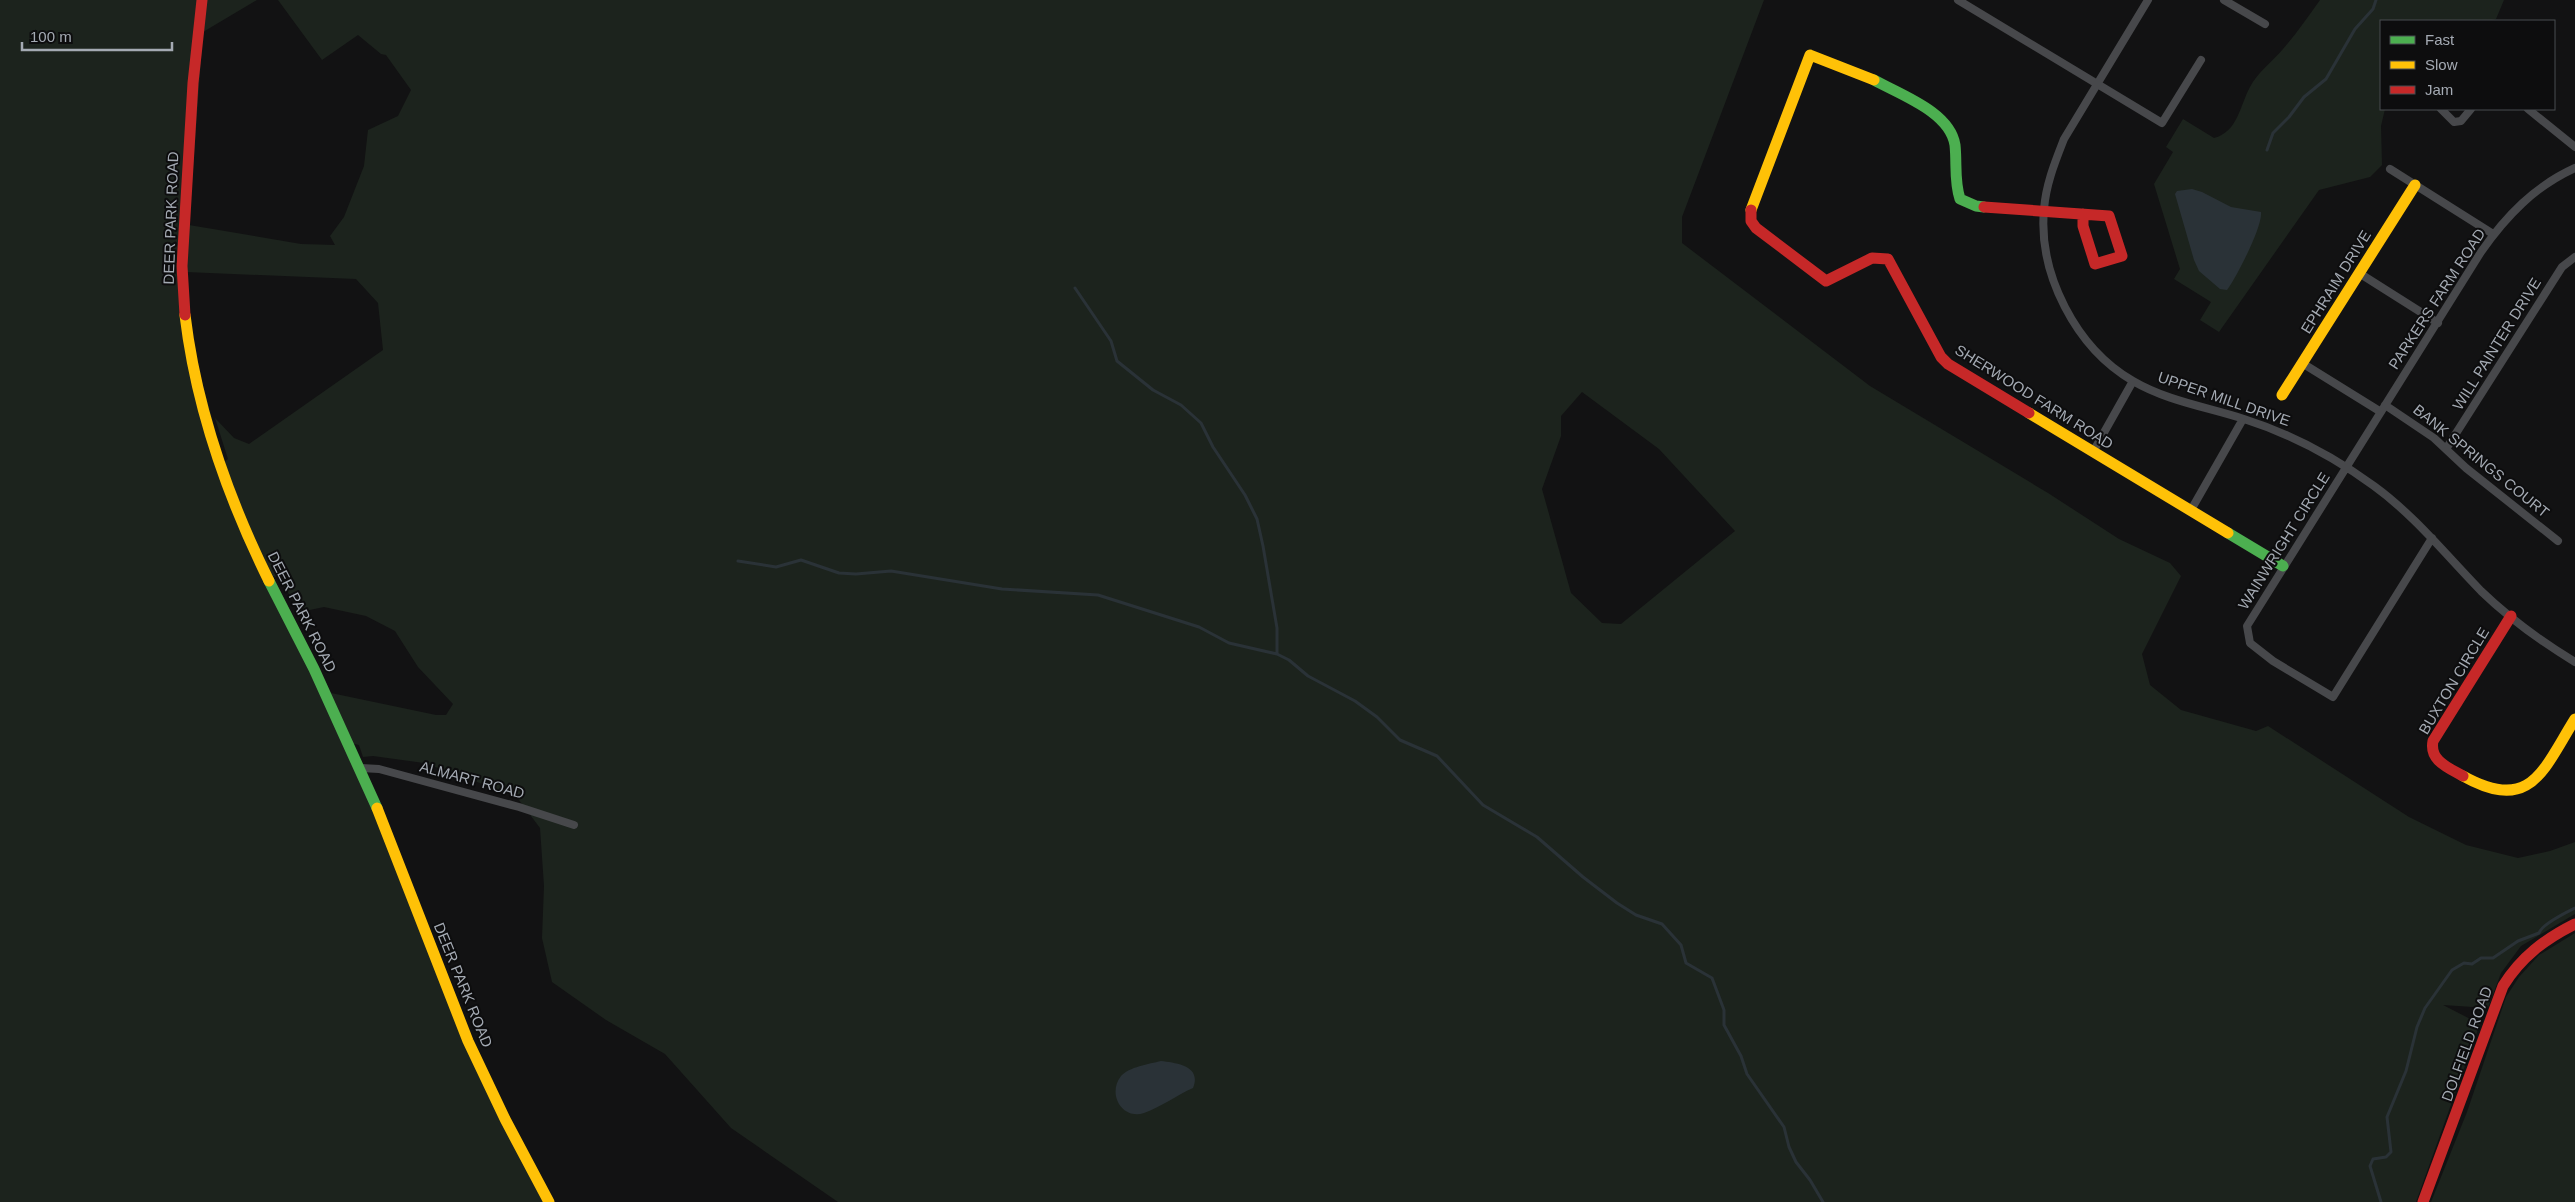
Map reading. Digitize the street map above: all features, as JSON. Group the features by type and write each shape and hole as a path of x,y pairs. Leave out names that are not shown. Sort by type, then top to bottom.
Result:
{"street":[{"name":"DEER PARK ROAD","path":"202,0 193,83 182,254 184,310 190,358 214,448 240,518 360,768 468,1041 505,1119 549,1202"},
{"path":"1958,0 2162,123 2201,60"},
{"name":"UPPER MILL DRIVE","path":"2148,0 2064,139 2054,163 2044,210 2046,248 2051,272 2061,300 2075,324 2092,346 2112,366 2133,381 2160,394 2277,430 2312,446 2346,467 2375,487 2432,538 2483,592 2511,616 2536,636 2575,662"},
{"path":"2224,0 2265,24"},
{"name":"SHERWOOD FARM ROAD","path":"2044,210 1976,206 1960,199 1954,182 1955,142 1948,124 1865,75 1810,56 1750,213 1751,222 1756,228 1826,281 1832,280 1872,258 1888,259 1944,361 2283,566"},
{"path":"2442,110 2454,122 2461,121 2470,110"},
{"path":"2529,110 2575,147"},
{"name":"PARKERS FARM ROAD","path":"2346,467 2494,234 2523,201 2544,185 2575,168"},
{"path":"2390,169 2494,234"},
{"name":"EPHRAIM DRIVE","path":"2282,395 2415,185"},
{"path":"2044,210 2109,216 2122,256 2095,264 2083,226 2083,214"},
{"name":"WILL PAINTER DRIVE","path":"2446,449 2562,267 2575,256"},
{"path":"2359,273 2438,322"},
{"path":"2302,363 2381,412"},
{"path":"2093,452 2133,381"},
{"name":"BANK SPRINGS COURT","path":"2385,405 2420,427 2466,468 2558,541"},
{"path":"2191,510 2243,419"},
{"name":"WAINWRIGHT CIRCLE","path":"2346,467 2247,626 2248,638 2256,649 2333,697 2432,538"},
{"name":"BUXTON CIRCLE","path":"2511,616 2434,737 2432,744 2433,756 2439,762 2487,790 2504,792 2513,790 2534,781 2539,776 2575,719"},
{"name":"ALMART ROAD","path":"360,768 379,769 519,807 574,825"},
{"name":"DOLFIELD ROAD","path":"2423,1202 2503,986 2515,966 2527,955 2575,924"}],"shaded area":[{"path":"0,0 257,0 203,32 189,225 301,244 335,245 330,236 344,217 364,166 368,130 398,116 411,90 386,55 381,54 358,35 322,60 278,0 1764,0 1682,217 1682,243 1870,386 2048,493 2119,539 2170,563 2181,576 2142,654 2150,685 2181,710 2256,731 2268,726 2409,817 2466,845 2518,858 2550,851 2575,842 2575,914 2521,946 2501,973 2488,1008 2443,1005 2480,1024 2416,1202 838,1202 731,1128 665,1054 606,1020 552,982 542,938 544,886 540,828 516,796 424,763 373,756 363,757 359,745 343,741 377,818 465,1046 544,1202 0,1202","holes":["186,272 356,279 378,303 383,350 249,444 234,438 215,418 228,459 224,462 193,349","1582,392 1659,449 1735,531 1621,624 1602,623 1571,593 1542,489 1561,436 1561,416","273,576 279,578 300,612 324,607 366,616 395,631 418,667 453,704 446,715 436,715 331,693"]},
{"path":"2320,0 2504,0 2496,19 2492,20 2380,20 2380,110 2385,110 2381,126 2382,165 2370,177 2319,190 2219,332 2200,320 2211,302 2174,279 2180,269 2154,184 2173,152 2166,147 2183,119 2214,138 2222,135 2233,124 2253,82 2302,25"},
{"path":"2192,189 2231,207 2261,212 2258,228 2253,240 2227,290 2220,289 2199,271 2194,260 2175,194 2177,191"},
{"path":"2575,933 2575,1202 2431,1202 2467,1112 2506,997 2519,977 2539,955"},
{"path":"1161,1061 1181,1065 1191,1070 1195,1081 1193,1088 1144,1113 1129,1113 1123,1109 1116,1097 1117,1083 1121,1076 1134,1068"}],"waterway":[{"path":"2267,150 2273,133 2289,117 2304,97 2326,79 2355,29 2373,9 2376,0"},
{"path":"1075,288 1111,341 1117,361 1153,390 1181,405 1201,423 1213,447 1245,495 1257,519 1263,546 1277,628 1277,654"},
{"path":"738,561 776,567 801,560 839,573 856,574 891,571 1002,589 1098,595 1199,627 1229,643 1277,654 1289,660 1308,676 1355,701 1377,717 1400,740 1437,756 1483,805 1537,837 1583,877 1617,903 1636,915 1662,924 1681,945 1686,963 1712,978 1724,1010 1724,1025 1741,1056 1747,1074 1784,1127 1789,1147 1796,1162 1810,1180 1823,1202"},
{"path":"2381,1202 2370,1166 2373,1159 2386,1157 2391,1152 2387,1117 2406,1071 2417,1027 2425,1008 2452,970 2464,963 2472,964 2481,958 2493,958 2518,941 2539,933 2549,922 2575,908"}],"traffic: fast":[{"path":"1874,80 1910,98 1944,123 1951,133 1955,145 1956,179 1960,199 1976,206 1984,207"},
{"path":"2228,533 2283,566"},
{"path":"269,581 314,669 377,808"}],"traffic: slow":[{"path":"1751,210 1810,55 1874,80"},
{"path":"2282,395 2415,185"},
{"path":"185,315 197,384 216,451 240,517 269,581"},
{"path":"2029,413 2228,533"},
{"path":"2463,776 2486,787 2505,790 2520,788 2532,781 2543,769 2554,755 2575,719"},
{"path":"377,808 468,1041 505,1119 549,1202"}],"traffic: jam":[{"path":"185,315 182,266 193,83 202,0"},
{"path":"1984,207 2109,216 2122,256 2095,264 2083,226 2083,214"},
{"path":"1751,210 1751,221 1756,228 1826,281 1872,258 1888,259 1941,357 1948,364 2029,413"},
{"path":"2463,776 2446,767 2437,759 2434,754 2433,741 2511,616"},
{"path":"2423,1202 2503,986 2518,966 2534,950 2575,924"}]}
